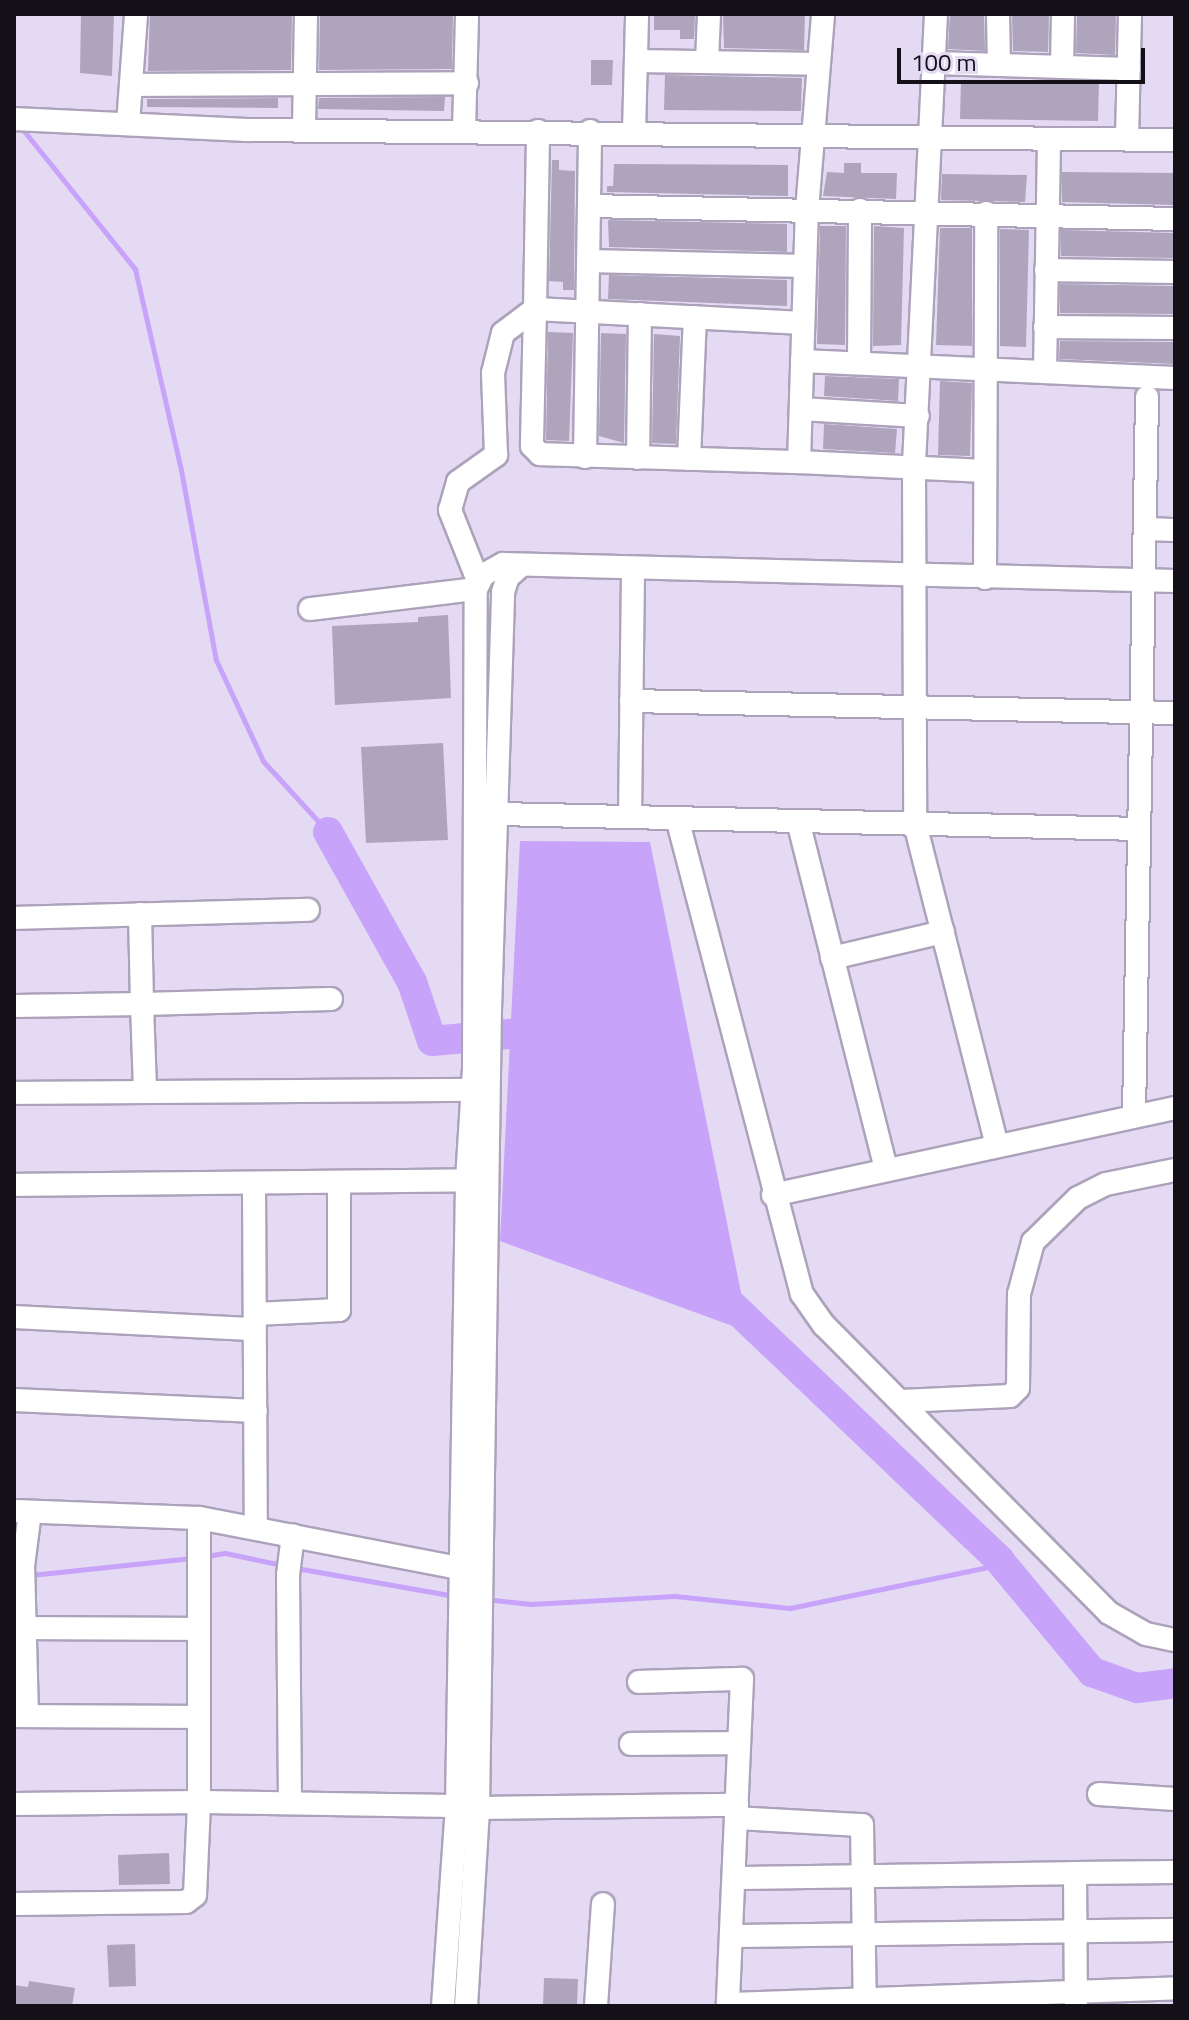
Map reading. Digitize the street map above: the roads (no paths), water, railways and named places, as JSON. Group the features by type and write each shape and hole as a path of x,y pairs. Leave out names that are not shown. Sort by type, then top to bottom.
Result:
{"street":[{"path":"128,124 136,14"},
{"path":"304,128 306,14"},
{"path":"464,131 467,14"},
{"path":"634,132 637,14"},
{"path":"707,62 709,14"},
{"path":"799,462 807,210 823,14"},
{"path":"936,14 933,135 925,211 921,365 914,468 912,708 915,824 997,1146"},
{"path":"998,14 999,65"},
{"path":"1062,67 1063,14"},
{"path":"1127,138 1130,14"},
{"path":"636,61 819,64"},
{"path":"935,63 1129,69"},
{"path":"131,85 467,83"},
{"path":"14,119 814,138 933,135 1175,140"},
{"path":"538,131 532,446 540,454 985,471"},
{"path":"585,457 590,131"},
{"path":"1045,372 1049,139"},
{"path":"589,206 925,211 1175,219"},
{"path":"859,363 860,210"},
{"path":"985,578 986,213"},
{"path":"588,261 805,266"},
{"path":"1046,270 1175,272"},
{"path":"466,2006 470,1589 467,1180 472,1090 478,586 450,510 458,482 496,455 493,373 503,333 535,309 803,323"},
{"path":"638,458 640,314"},
{"path":"689,459 695,317"},
{"path":"1045,327 1175,328"},
{"path":"802,361 1175,378"},
{"path":"1134,1115 1147,397"},
{"path":"801,409 918,416"},
{"path":"1145,529 1175,530"},
{"path":"310,609 478,586 492,567 1175,581"},
{"path":"470,1589 499,814 503,592 508,577 519,567"},
{"path":"630,817 633,571"},
{"path":"631,701 1175,713"},
{"path":"499,814 1138,829"},
{"path":"677,818 773,1195 802,1294 824,1325 1109,1613 1146,1634 1175,1640"},
{"path":"798,821 886,1170"},
{"path":"14,918 308,910"},
{"path":"140,914 145,1092"},
{"path":"832,958 943,932"},
{"path":"14,1006 331,999"},
{"path":"14,1093 472,1090"},
{"path":"773,1195 1175,1108"},
{"path":"901,1401 1010,1396 1018,1388 1019,1294 1033,1242 1078,1198 1106,1184 1175,1170"},
{"path":"14,1185 467,1180"},
{"path":"14,1317 255,1322 339,1310 339,1182"},
{"path":"254,1183 256,1526"},
{"path":"14,1400 256,1411"},
{"path":"199,1717 21,1716 25,1628 22,1511 199,1518 256,1526 470,1589"},
{"path":"14,1904 186,1902 195,1895 199,1802 199,1518"},
{"path":"290,1803 289,1568 293,1535"},
{"path":"25,1628 199,1629"},
{"path":"639,1682 742,1679 728,2005 1076,1998 1175,1988"},
{"path":"631,1744 739,1743"},
{"path":"1099,1794 1175,1799"},
{"path":"14,1804 290,1803 737,1812 858,1823 864,1829 865,2003"},
{"path":"443,2006 468,1807"},
{"path":"734,1878 862,1879 1175,1872"},
{"path":"1075,1873 1076,1998"},
{"path":"596,2006 603,1904"},
{"path":"731,1936 863,1938 1175,1930"}],"waterway":[{"path":"20,126 135,269 181,470 216,660 263,761 328,832"},
{"path":"328,832 412,982 432,1041 552,1030"},
{"path":"717,1291 999,1560 1092,1672 1137,1688 1175,1683"},
{"path":"206,1556 225,1553 282,1565"},
{"path":"31,1575 192,1558"},
{"path":"485,1599 531,1604 675,1596 790,1608 1003,1564"},
{"path":"296,1568 455,1596"}]}
